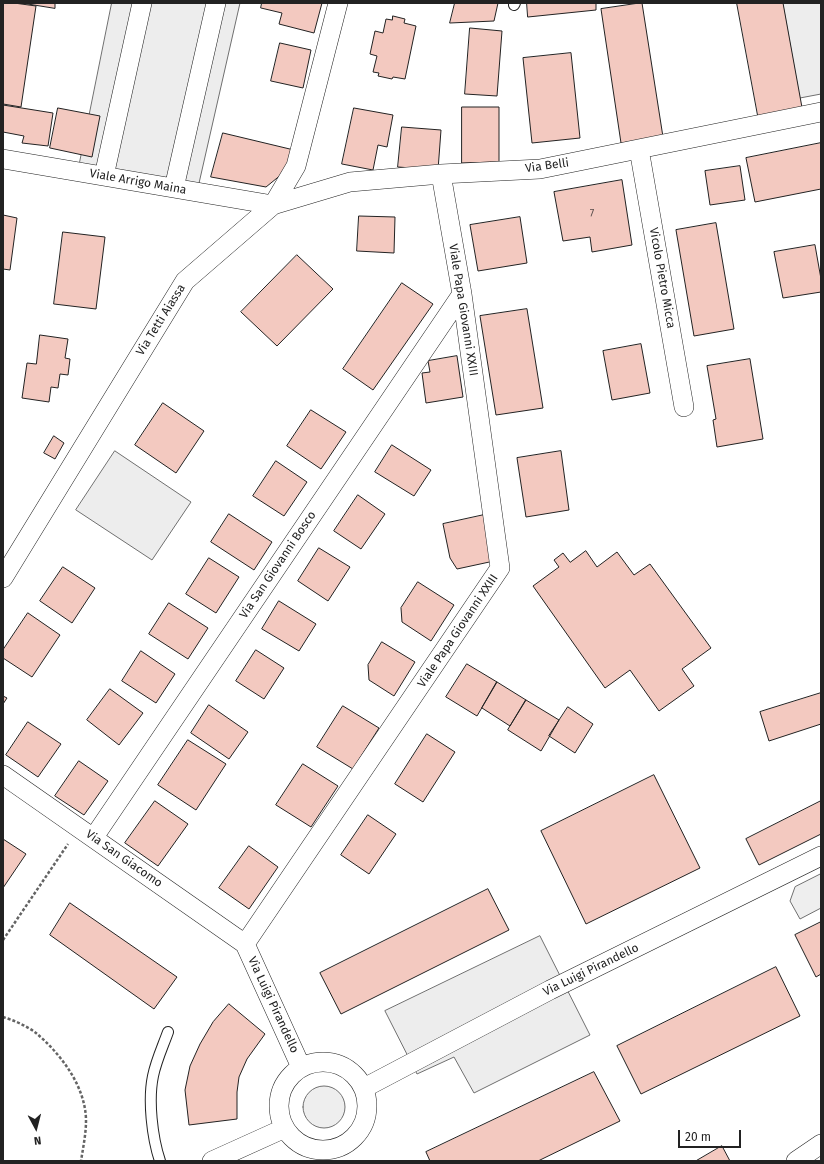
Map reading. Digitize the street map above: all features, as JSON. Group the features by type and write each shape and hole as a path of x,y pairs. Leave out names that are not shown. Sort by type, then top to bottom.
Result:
{"street":[{"path":"104,176 142,3"},
{"path":"174,188 216,3"},
{"name":"Via Tetti Aiassa","path":"3,578 185,281 273,205 296,166 338,3"},
{"name":"Via Belli","path":"273,205 350,182 441,174 540,169 821,112"},
{"name":"Vicolo Pietro Micca","path":"639,149 684,407"},
{"name":"Viale Arrigo Maina","path":"3,159 273,205"},
{"name":"Viale Papa Giovanni XXIII","path":"245,944 500,568 462,294 441,174"},
{"name":"Via San Giovanni Bosco","path":"87,832 462,294"},
{"name":"Via San Giacomo","path":"3,775 87,832 245,944"},
{"name":"Via Luigi Pirandello","path":"364,1088 550,990 821,856"},
{"name":"Via Luigi Pirandello","path":"245,944 301,1067"},
{"path":"315,1062 330,1062 344,1066 356,1075 364,1088 368,1102 366,1116 361,1130 342,1154 308,1148 294,1140 284,1128 279,1115 279,1101 282,1087 290,1076 301,1067 315,1062"},
{"path":"212,1161 284,1128"},
{"path":"796,1161 821,1144"}],"lane":[{"path":"160,1161 155,1146 152,1122 153,1077 168,1032"}],"path":[{"path":"3,940 87,832"},
{"path":"3,1017 35,1032 52,1049 69,1070 78,1085 84,1104 86,1121 80,1161"}],"shaded area":[{"path":"112,3 240,3 197,192 78,172"},
{"path":"783,3 821,3 821,94 800,98"},
{"path":"115,451 191,502 152,560 76,510"},
{"path":"821,874 821,908 800,919 790,901 795,887"},
{"path":"540,936 590,1035 474,1093 454,1057 417,1074 385,1011"},
{"path":"320,1086 328,1086 339,1092 345,1103 345,1111 339,1122 328,1128 320,1128 309,1122 303,1111 303,1103 309,1092"}],"building":[{"path":"3,3 36,6 21,107 3,104"},
{"path":"22,3 55,3 55,8"},
{"path":"262,3 322,3 314,33 279,24 282,13 261,8"},
{"path":"455,3 498,3 494,21 450,23"},
{"path":"527,3 596,3 596,10 528,17"},
{"path":"642,3 663,137 621,143 601,9"},
{"path":"737,3 783,3 803,113 759,121"},
{"path":"393,16 405,19 404,23 416,26 405,79 393,77 392,79 378,76 379,73 373,72 377,56 370,54 375,31 383,33 386,19 392,20"},
{"path":"470,28 502,31 497,96 465,94"},
{"path":"280,43 311,50 303,88 271,81"},
{"path":"571,53 580,138 532,143 523,58"},
{"path":"3,105 53,113 48,146 22,143 24,136 3,132"},
{"path":"462,107 499,107 499,162 462,163"},
{"path":"58,108 100,116 92,157 50,148"},
{"path":"354,108 393,115 387,147 378,145 373,170 342,164"},
{"path":"402,127 441,130 438,170 398,167"},
{"path":"223,133 294,150 282,174 266,187 211,177"},
{"path":"821,143 821,189 755,202 746,158"},
{"path":"740,166 745,200 710,205 705,171"},
{"path":"622,180 632,245 592,252 590,237 563,241 554,192"},
{"path":"3,215 17,218 10,270 3,269"},
{"path":"359,216 395,217 394,253 357,251"},
{"path":"520,217 527,263 478,271 470,225"},
{"path":"716,223 734,329 694,336 676,230"},
{"path":"63,232 105,237 96,309 54,304"},
{"path":"815,245 821,279 821,292 783,298 774,252"},
{"path":"297,255 333,289 277,346 241,312"},
{"path":"402,283 433,304 373,390 343,369"},
{"path":"527,309 543,408 496,415 480,316"},
{"path":"40,335 68,339 65,358 70,359 68,375 60,374 58,388 51,387 49,402 22,398 27,363 36,364"},
{"path":"641,344 650,393 612,400 603,351"},
{"path":"457,356 463,397 426,403 422,373 430,372 428,361"},
{"path":"750,359 763,439 717,447 713,420 716,419 707,366"},
{"path":"163,403 204,431 176,473 135,445"},
{"path":"311,410 346,432 321,469 287,446"},
{"path":"54,436 64,443 55,459 44,453"},
{"path":"392,445 431,470 414,496 375,472"},
{"path":"561,451 569,510 526,517 517,458"},
{"path":"276,461 307,482 284,516 253,496"},
{"path":"358,495 385,514 361,549 334,531"},
{"path":"229,514 272,542 254,570 211,542"},
{"path":"484,515 494,561 457,569 450,558 443,524"},
{"path":"319,548 350,567 328,601 298,581"},
{"path":"586,551 597,567 617,552 634,575 650,564 711,648 682,669 694,686 659,711 630,670 605,688 533,586 559,567 554,560 563,553 570,562"},
{"path":"209,558 239,577 216,613 186,594"},
{"path":"63,567 95,588 72,623 40,601"},
{"path":"418,582 454,605 431,641 402,622 401,608"},
{"path":"279,601 316,624 299,651 262,629"},
{"path":"169,603 208,628 188,659 149,634"},
{"path":"28,613 60,635 32,677 3,658 3,650"},
{"path":"382,642 415,662 394,696 369,680 368,665"},
{"path":"256,650 284,668 264,699 236,681"},
{"path":"141,651 175,674 156,703 122,681"},
{"path":"467,664 497,682 477,716 446,697"},
{"path":"497,682 526,700 510,726 482,708"},
{"path":"110,689 143,713 119,745 87,720"},
{"path":"821,693 821,724 769,741 760,712"},
{"path":"3,696 7,698 3,704"},
{"path":"526,700 559,720 541,751 508,730"},
{"path":"209,705 248,732 229,759 191,733"},
{"path":"343,706 379,728 353,769 317,747"},
{"path":"568,707 593,724 575,753 549,736"},
{"path":"28,722 61,744 38,777 6,755"},
{"path":"427,734 455,752 423,802 395,784"},
{"path":"188,740 226,764 196,810 158,785"},
{"path":"79,761 108,781 84,815 55,796"},
{"path":"303,764 338,786 311,827 276,805"},
{"path":"654,775 700,868 586,924 541,831"},
{"path":"155,801 188,824 158,866 125,843"},
{"path":"821,801 821,834 759,865 746,839"},
{"path":"368,815 396,834 369,874 341,855"},
{"path":"3,839 26,854 3,888"},
{"path":"249,846 278,867 249,909 219,888"},
{"path":"488,889 509,930 341,1014 320,973"},
{"path":"70,903 177,977 154,1009 50,935"},
{"path":"821,922 821,974 816,977 795,935"},
{"path":"776,967 800,1016 641,1094 617,1046"},
{"path":"229,1004 265,1034 247,1059 239,1077 237,1092 237,1119 189,1125 185,1090 190,1066 200,1044 213,1022"},
{"path":"594,1072 620,1121 538,1161 430,1161 426,1152"},
{"path":"722,1146 730,1161 696,1161"}]}
